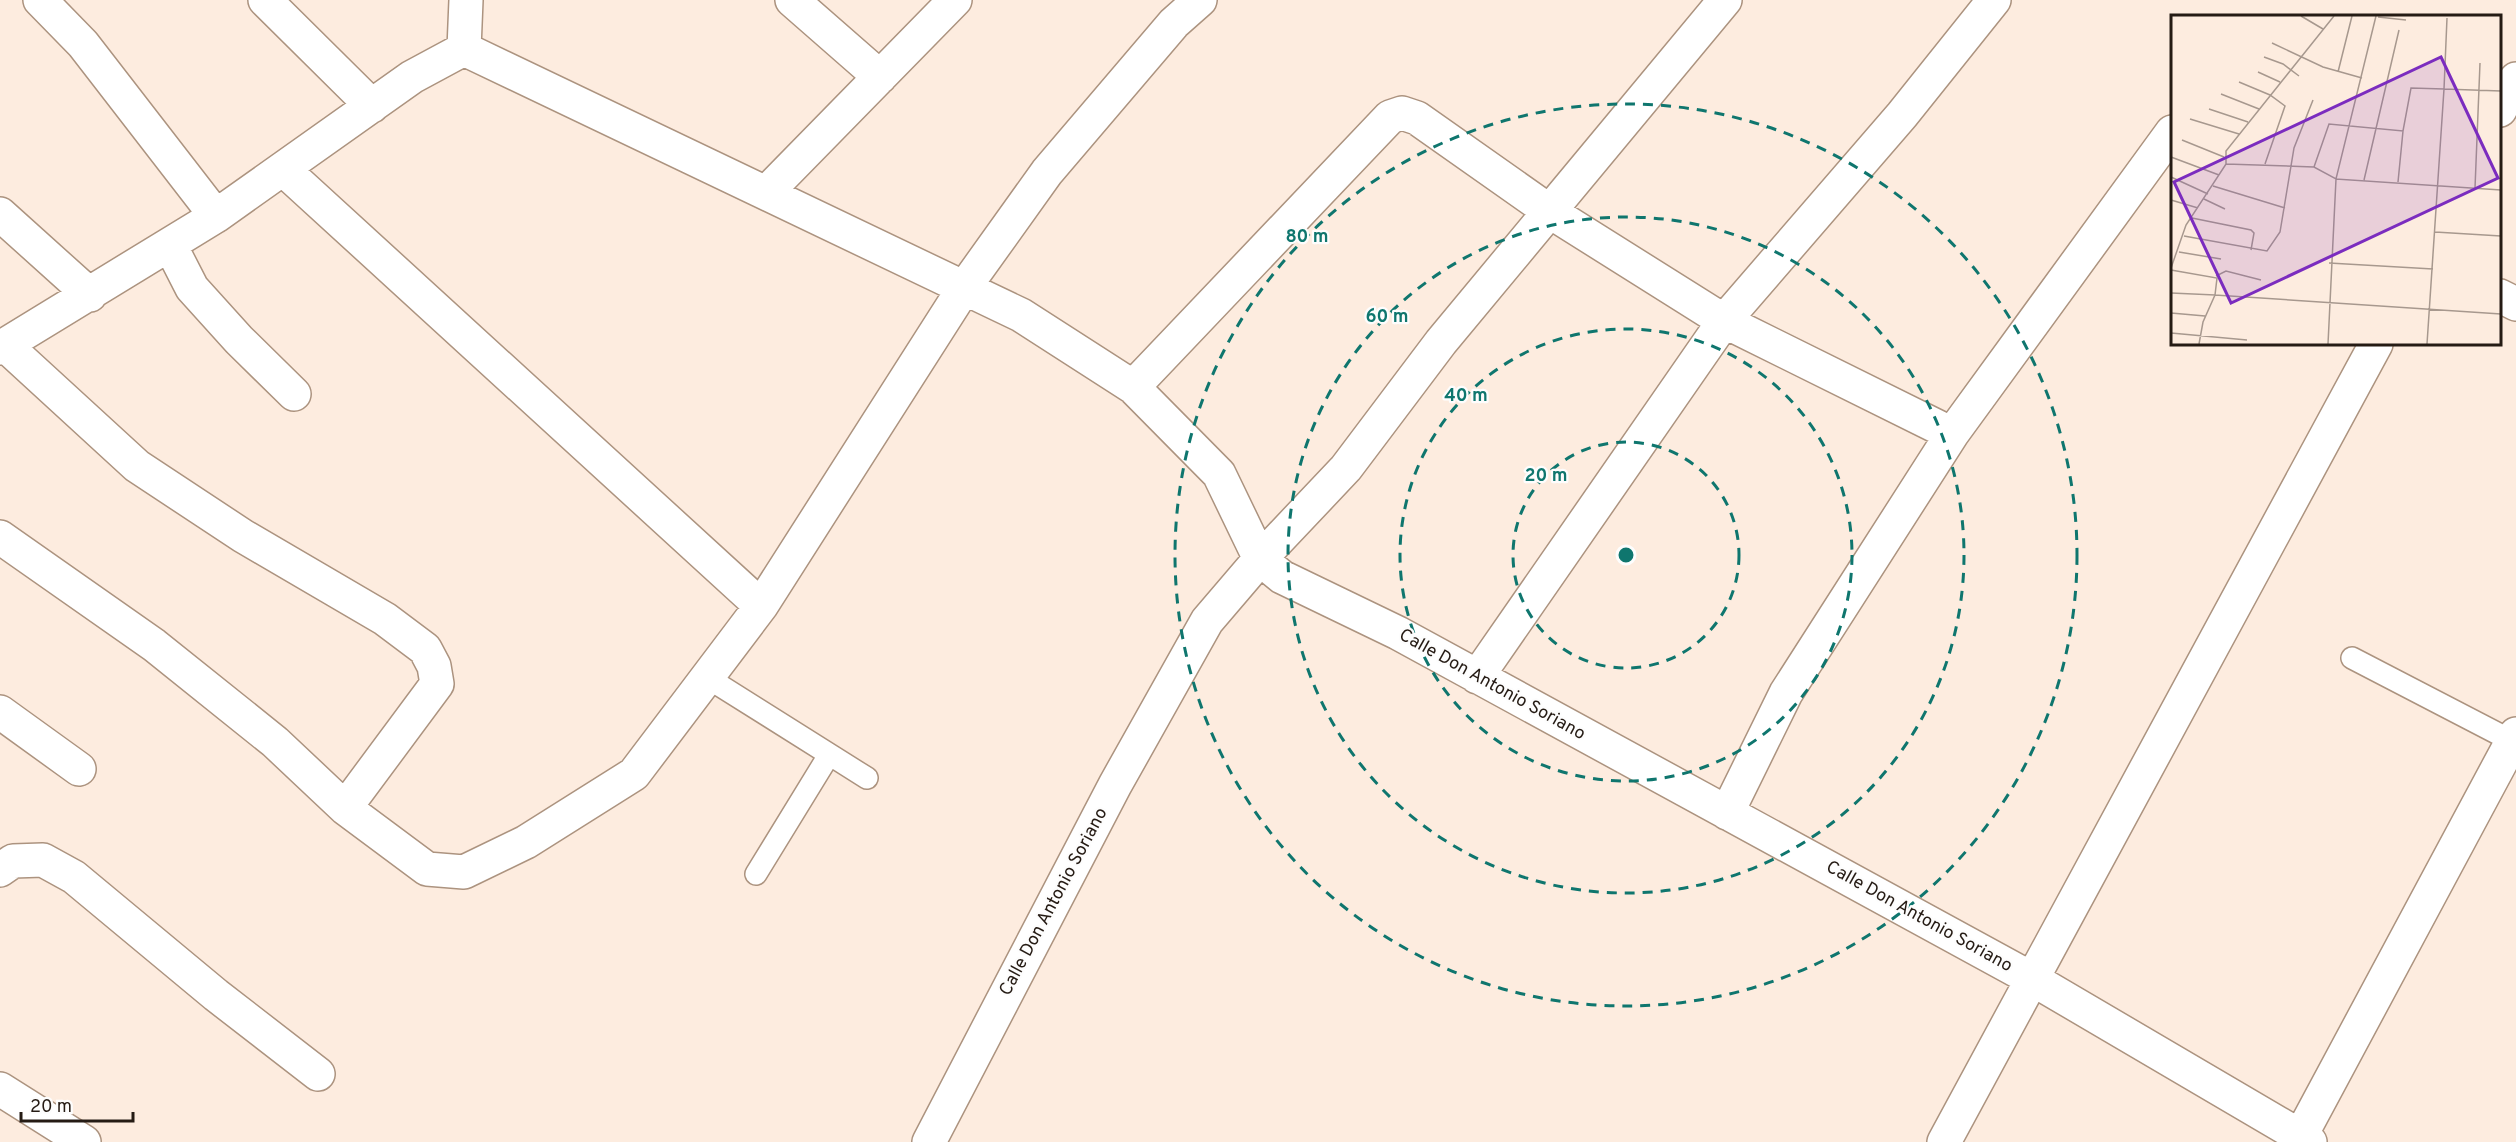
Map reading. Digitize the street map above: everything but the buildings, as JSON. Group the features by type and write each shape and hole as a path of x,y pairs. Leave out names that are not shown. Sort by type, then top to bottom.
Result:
{"street":[{"path":"40,0 83,44 216,216"},
{"path":"265,0 372,106"},
{"path":"464,49 466,0"},
{"path":"792,0 880,77"},
{"path":"766,194 955,0"},
{"path":"0,537 154,645 275,742 345,808 427,869 464,872 526,842 634,774 762,606 964,288 1047,172 1174,23 1200,0"},
{"path":"464,49 1021,315 1133,387 1219,474 1260,559 1346,468 1441,342 1725,0"},
{"path":"1477,677 1724,321 1902,114 1994,0"},
{"path":"345,808 437,684 434,666 424,649 385,619 243,536 137,466 2,347 216,216 412,77 464,49"},
{"path":"2501,106 2516,79"},
{"path":"1133,387 1390,117 1402,113 1417,118 1549,211 1724,321 1952,434"},
{"path":"1727,813 1785,693 1952,434 2171,133"},
{"path":"283,169 762,606"},
{"path":"0,214 90,295"},
{"path":"170,245 192,288 239,340 294,394"},
{"path":"2501,297 2516,304"},
{"path":"1944,1142 2034,980 2375,345"},
{"name":"Calle Don Antonio Soriano","path":"929,1142 1115,785 1207,621 1260,559 1282,577 1398,633 2034,980 2305,1139"},
{"path":"0,712 80,769"},
{"path":"2305,1139 2514,737"},
{"path":"0,870 13,861 43,860 74,877 216,995 318,1074"},
{"path":"0,1089 84,1142"}],"lane":[{"path":"2352,658 2514,737"},
{"path":"708,678 867,778"},
{"path":"756,874 829,755"}]}
